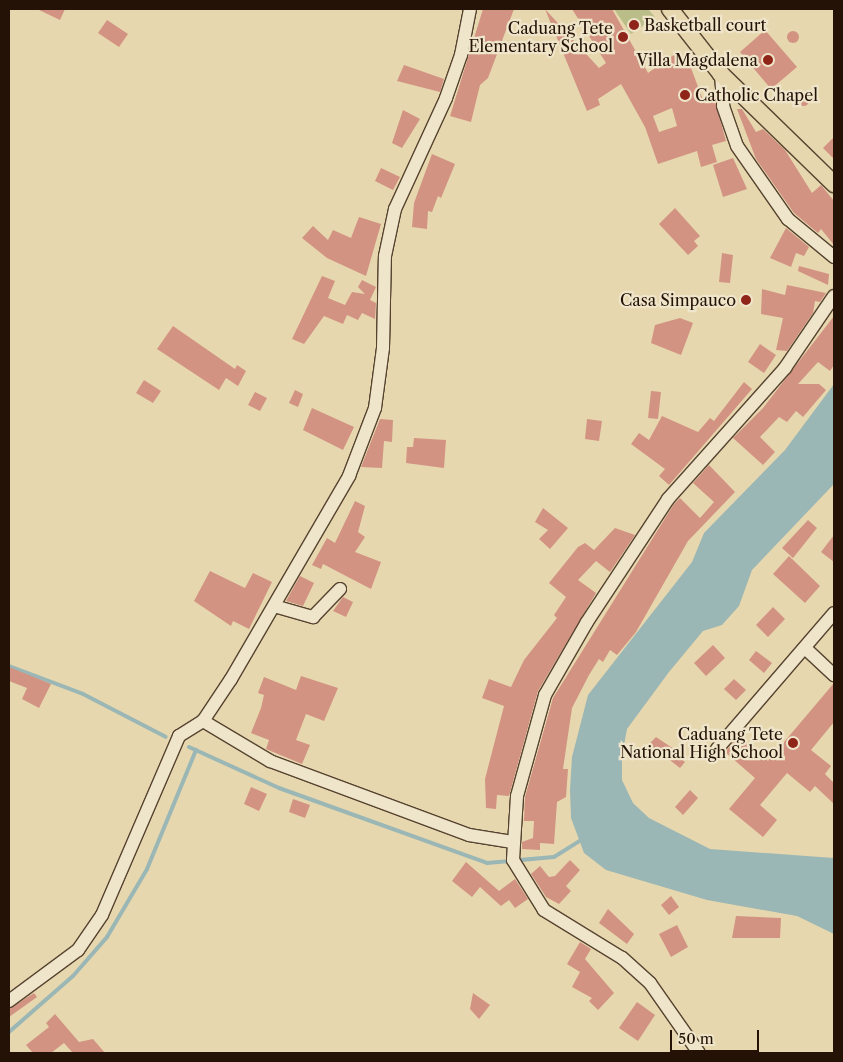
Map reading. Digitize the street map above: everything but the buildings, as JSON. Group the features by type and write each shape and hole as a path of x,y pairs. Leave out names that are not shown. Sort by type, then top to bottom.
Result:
{"main road":[{"path":"670,9 721,74 834,184"}],"street":[{"path":"9,1000 78,950 102,916 179,736 203,721 274,606 349,476 375,408 383,348 385,256 395,209 446,98 461,55 470,9"},
{"path":"721,74 723,106 737,146 788,219 834,257"},
{"path":"699,1053 650,983 622,958 556,921 520,872 513,860 512,842 517,796 532,731 544,694 587,622 668,499 784,368 834,296"},
{"path":"274,606 313,617 340,590"},
{"path":"717,749 834,613"},
{"path":"805,648 834,675"},
{"path":"203,721 270,761 469,834 512,842"}],"green space":[{"name":"Basketball court","path":"614,9 648,9 655,17 631,34"}],"water":[{"path":"834,384 834,484 752,570 739,606 722,625 703,631 669,672 627,729 622,756 622,780 633,803 649,818 710,849 834,858 834,934 797,916 707,900 606,870 584,853 571,818 570,790 572,757 588,695 692,562 704,533 785,450"}],"waterway":[{"path":"9,666 83,694 166,737"},
{"path":"189,747 279,788 487,863 554,857 584,838"},
{"path":"9,1032 73,976 107,937 147,869 196,750"}],"place":[{"name":"Basketball court","path":"634,25"},
{"name":"Caduang Tete Elementary School","path":"623,37"},
{"name":"Villa Magdalena","path":"768,60"},
{"name":"Catholic Chapel","path":"685,95"},
{"name":"Casa Simpauco","path":"746,300"},
{"name":"Caduang Tete National High School","path":"793,743"}]}
